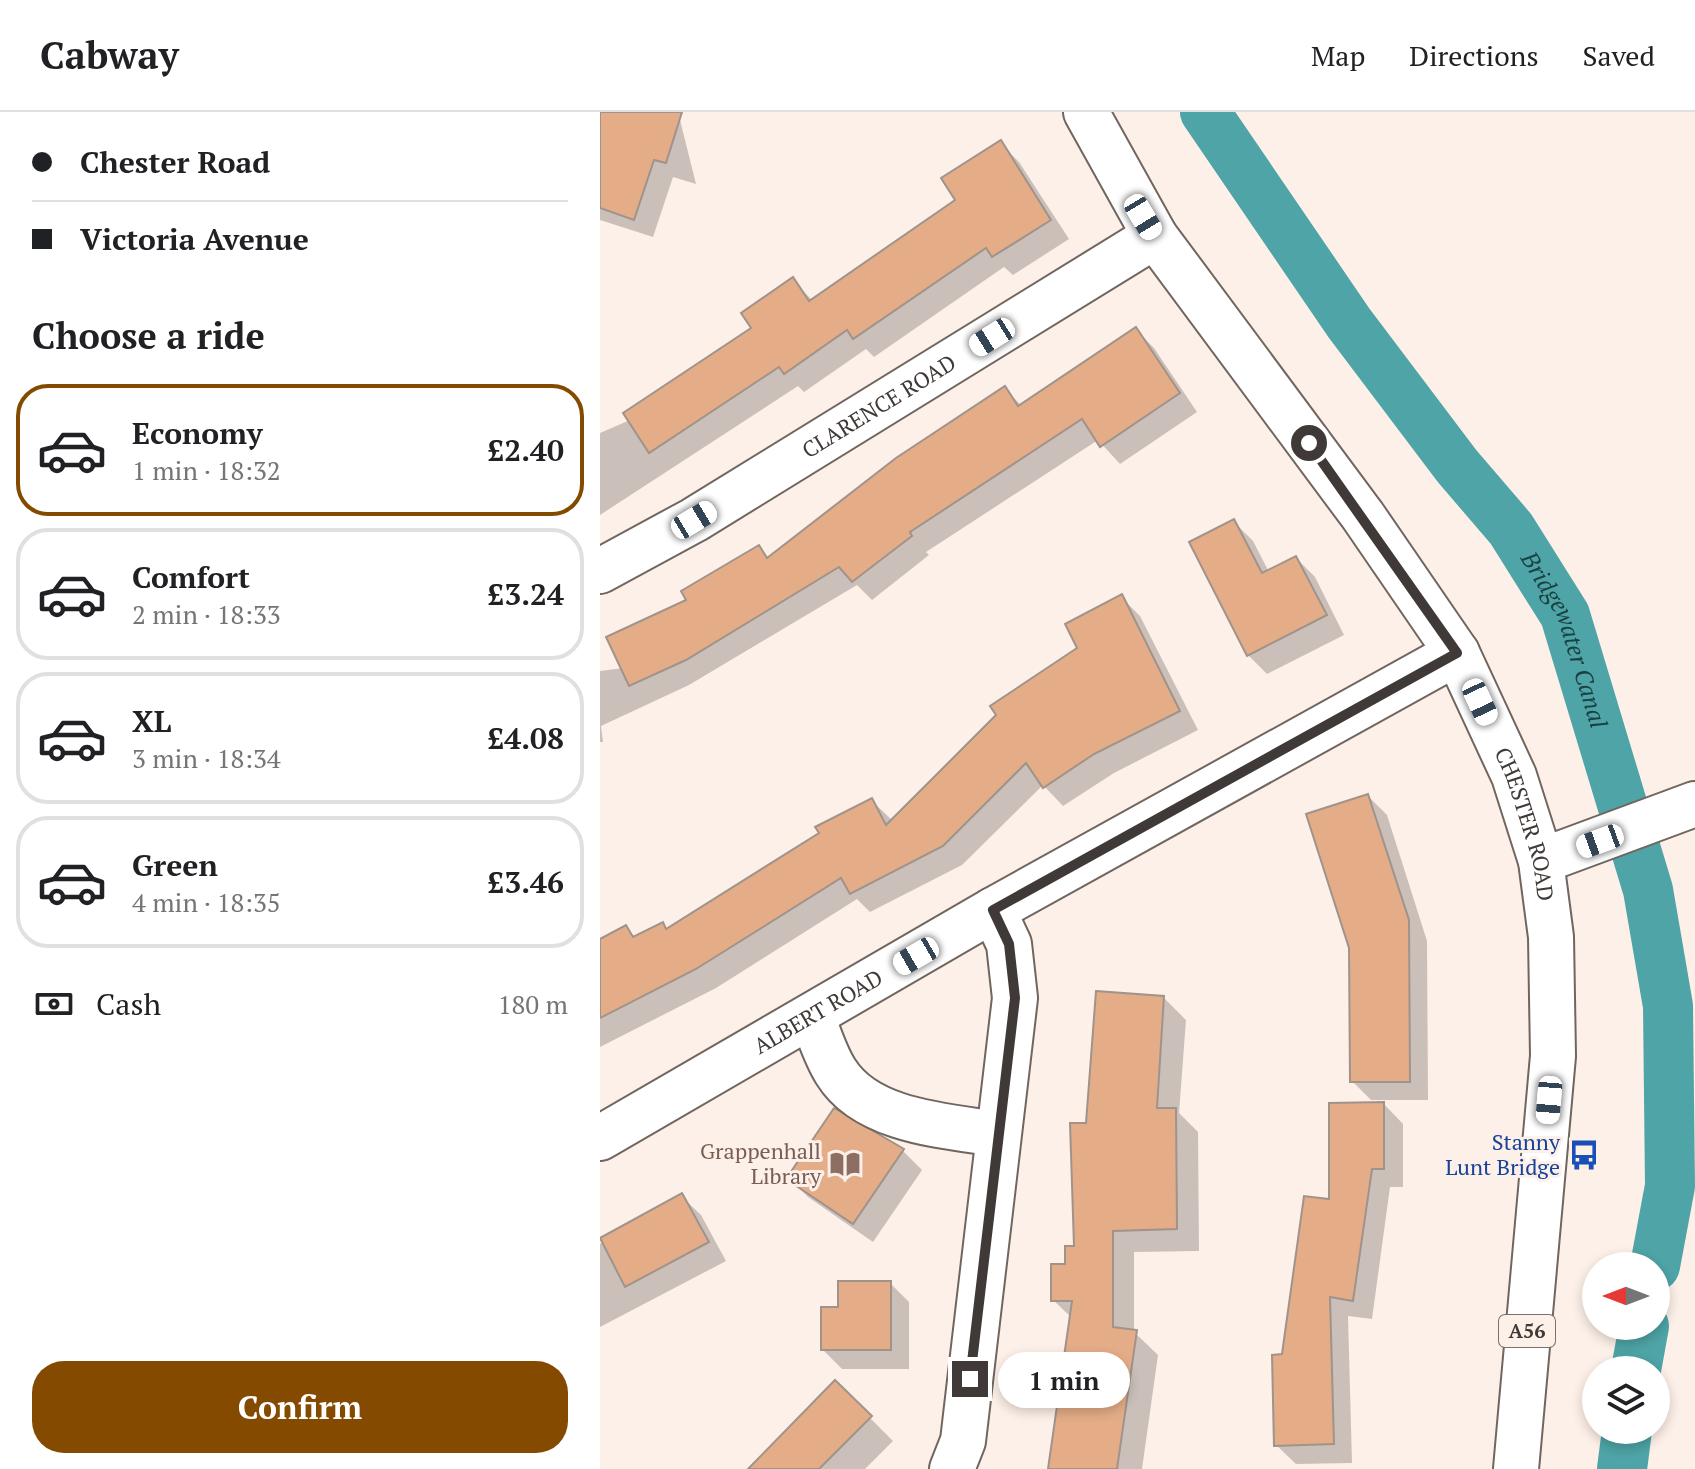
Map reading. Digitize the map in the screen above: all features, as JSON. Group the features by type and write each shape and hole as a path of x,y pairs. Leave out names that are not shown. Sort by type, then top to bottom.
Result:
{"street":[{"name":"CHESTER ROAD","path":"1086,112 1155,236 1363,516 1457,653 1514,776 1541,861 1551,937 1553,1056 1516,1469"},
{"name":"CLARENCE ROAD","path":"600,571 707,512 1155,236"},
{"name":"ALBERT ROAD","path":"600,1138 993,910 1457,653"},
{"path":"1541,861 1686,807"},
{"path":"952,1469 963,1441 1015,998 1009,944 993,910"},
{"path":"812,1016 836,1073 868,1100 910,1121 998,1134"}],"building":[{"path":"600,112 682,112 666,163 654,160 634,220 600,208"},
{"path":"1001,140 1051,220 992,257 986,248 853,339 847,330 784,374 779,367 649,453 623,413 751,328 741,313 793,277 809,301 955,200 941,178"},
{"path":"1136,327 1180,393 1100,447 1082,419 910,532 912,536 852,582 839,567 686,660 629,686 606,637 686,600 681,591 759,545 767,558 896,458 1005,386 1018,406"},
{"path":"1234,519 1262,573 1296,556 1327,615 1247,656 1189,542"},
{"path":"1122,594 1180,711 1094,754 1043,788 1026,763 943,846 850,894 841,878 696,969 600,1018 600,939 626,925 633,937 663,922 666,929 819,833 815,827 872,798 886,825 996,715 990,706 1077,648 1065,624"},
{"path":"1368,794 1409,920 1410,1082 1350,1082 1349,948 1306,814"},
{"path":"1096,991 1164,996 1157,1108 1176,1108 1177,1229 1113,1231 1113,1327 1137,1330 1117,1469 1048,1469 1072,1301 1051,1301 1051,1264 1065,1264 1065,1246 1074,1246 1070,1123 1086,1123"},
{"path":"1384,1102 1384,1169 1372,1169 1353,1301 1330,1297 1334,1444 1274,1446 1272,1355 1282,1354 1304,1196 1329,1199 1329,1103"},
{"name":"Grappenhall Library","path":"834,1108 904,1149 853,1224 786,1179"},
{"path":"682,1193 709,1242 625,1287 600,1238"},
{"path":"838,1281 891,1281 891,1350 821,1350 821,1307 838,1307"},
{"path":"835,1380 872,1416 819,1469 748,1469"}],"waterway":[{"name":"Bridgewater Canal","path":"1205,112 1349,323 1457,466 1511,529 1565,615 1648,890 1668,1006 1670,1186 1658,1252"},
{"name":"Bridgewater Canal","path":"1639,1356 1641,1340"},
{"name":"Bridgewater Canal","path":"1622,1469 1625,1444"}],"place":[{"name":"Stanny Lunt Bridge","path":"1584,1155"},
{"name":"Grappenhall Library","path":"845,1164"}],"route":[{"path":"970,1379 1015,998 1009,944 993,910 1457,653 1309,443"}]}
